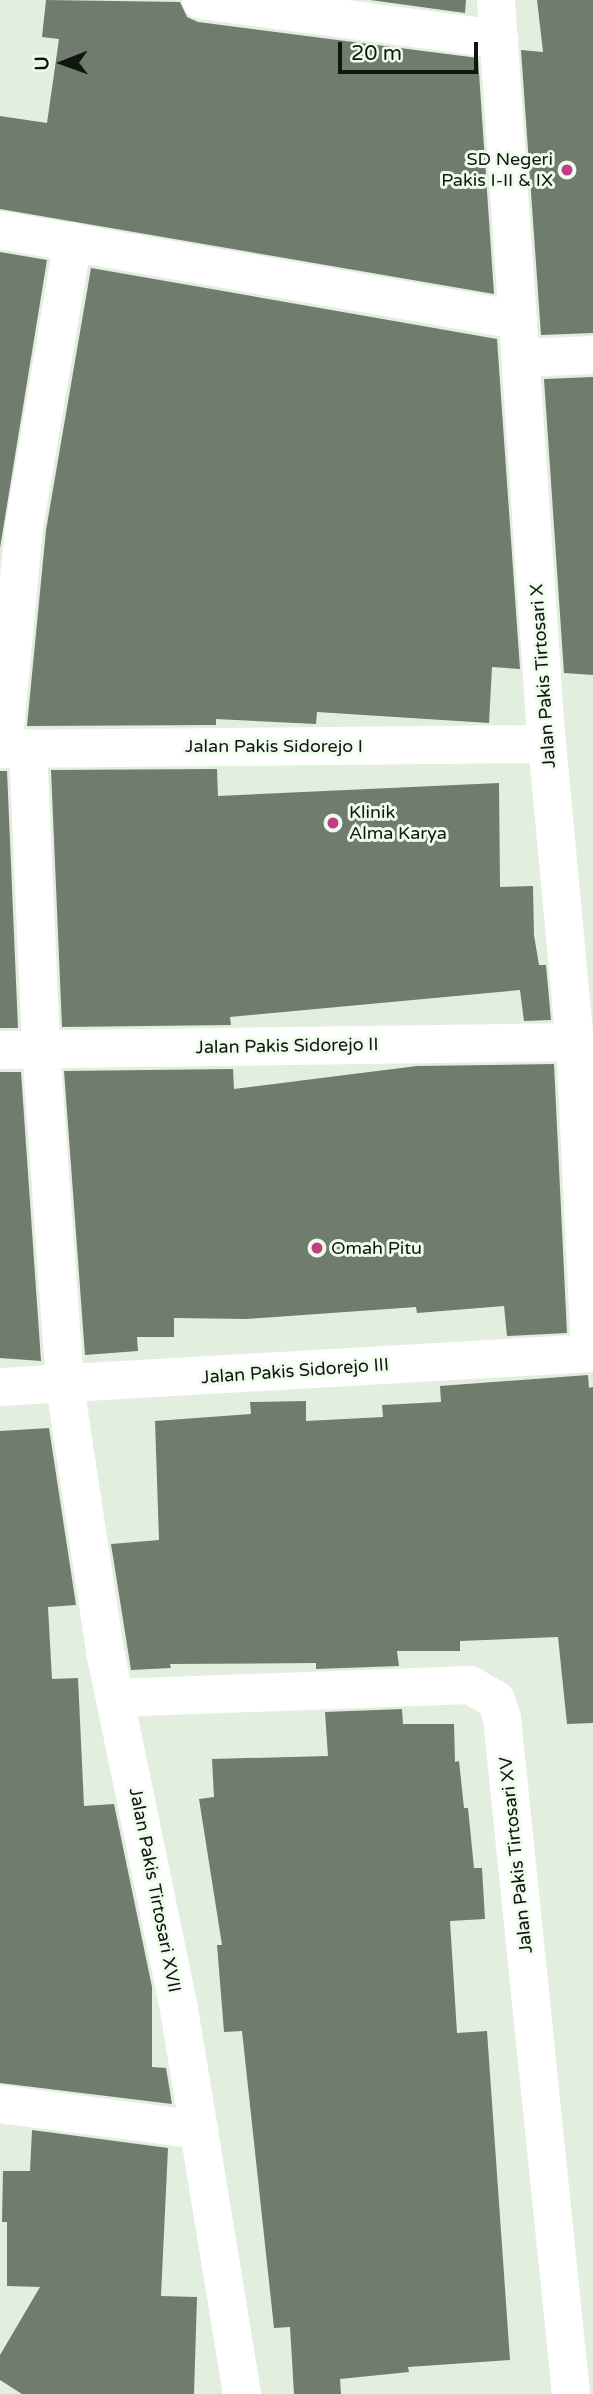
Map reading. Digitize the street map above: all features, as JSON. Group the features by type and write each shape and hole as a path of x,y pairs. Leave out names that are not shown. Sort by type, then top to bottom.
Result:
{"street":[{"path":"201,0 499,40"},
{"name":"Jalan Pakis Tirtosari X","path":"496,0 547,744 575,1042 591,1353"},
{"path":"0,230 518,320"},
{"name":"Jalan Pakis Tirtosari XVII","path":"73,241 24,527 10,748 41,1049 65,1386 115,1698 161,1911 242,2394"},
{"path":"521,358 593,355"},
{"name":"Jalan Pakis Sidorejo I","path":"10,748 547,744"},
{"name":"Jalan Pakis Sidorejo II","path":"0,1049 575,1042"},
{"name":"Jalan Pakis Sidorejo III","path":"0,1387 65,1386 591,1353"},
{"name":"Jalan Pakis Tirtosari XV","path":"115,1698 470,1685 496,1700 503,1731 571,2394"},
{"path":"0,2104 199,2130"}],"building":[{"path":"46,0 180,2 187,17 198,22 478,58 494,294 0,209 0,116 47,123 59,39 42,37"},
{"path":"370,0 466,0 465,13"},
{"name":"SD Negeri Pakis I-II & IX","path":"537,0 593,0 593,333 541,335 521,50 543,52"},
{"path":"0,252 47,260 0,548"},
{"path":"91,268 497,339 520,669 492,667 489,723 317,712 316,724 216,719 216,725 27,726 46,530"},
{"path":"593,377 593,675 564,673 544,379"},
{"path":"217,769 218,796 499,783 500,887 533,886 534,935 539,965 546,965 551,1020 524,1021 520,990 230,1017 231,1025 62,1027 51,770"},
{"path":"0,771 7,771 18,1028 0,1028"},
{"path":"554,1064 567,1333 507,1336 504,1306 417,1313 416,1307 246,1319 174,1318 174,1337 137,1337 138,1351 85,1355 64,1071 233,1069 234,1089 417,1066"},
{"path":"0,1072 21,1072 41,1361 0,1358"},
{"path":"588,1375 589,1388 593,1387 593,1723 567,1724 558,1637 460,1641 460,1651 397,1651 399,1666 316,1669 316,1663 170,1664 171,1668 131,1670 111,1544 159,1540 155,1421 251,1414 250,1402 306,1401 306,1421 383,1417 382,1405 441,1402 440,1386"},
{"path":"49,1428 76,1605 48,1607 52,1679 78,1678 84,1806 114,1804 152,1987 152,2067 166,2068 172,2104 0,2083 0,1431"},
{"path":"402,1709 403,1724 454,1724 455,1762 459,1761 464,1808 468,1808 474,1868 482,1868 485,1919 450,1921 457,2033 487,2031 510,2360 408,2367 409,2372 340,2379 341,2394 294,2394 290,2327 274,2328 242,2031 224,2032 217,1945 222,1945 199,1799 214,1797 212,1759 328,1756 325,1712"},
{"path":"32,2130 168,2148 161,2296 197,2297 194,2394 22,2394 0,2380 0,2355 40,2287 7,2286 7,2222 2,2222 3,2171 30,2171"}],"place":[{"name":"SD Negeri Pakis I-II & IX","path":"567,170"},
{"name":"Klinik Alma Karya","path":"333,823"},
{"name":"Omah Pitu","path":"317,1248"}]}
